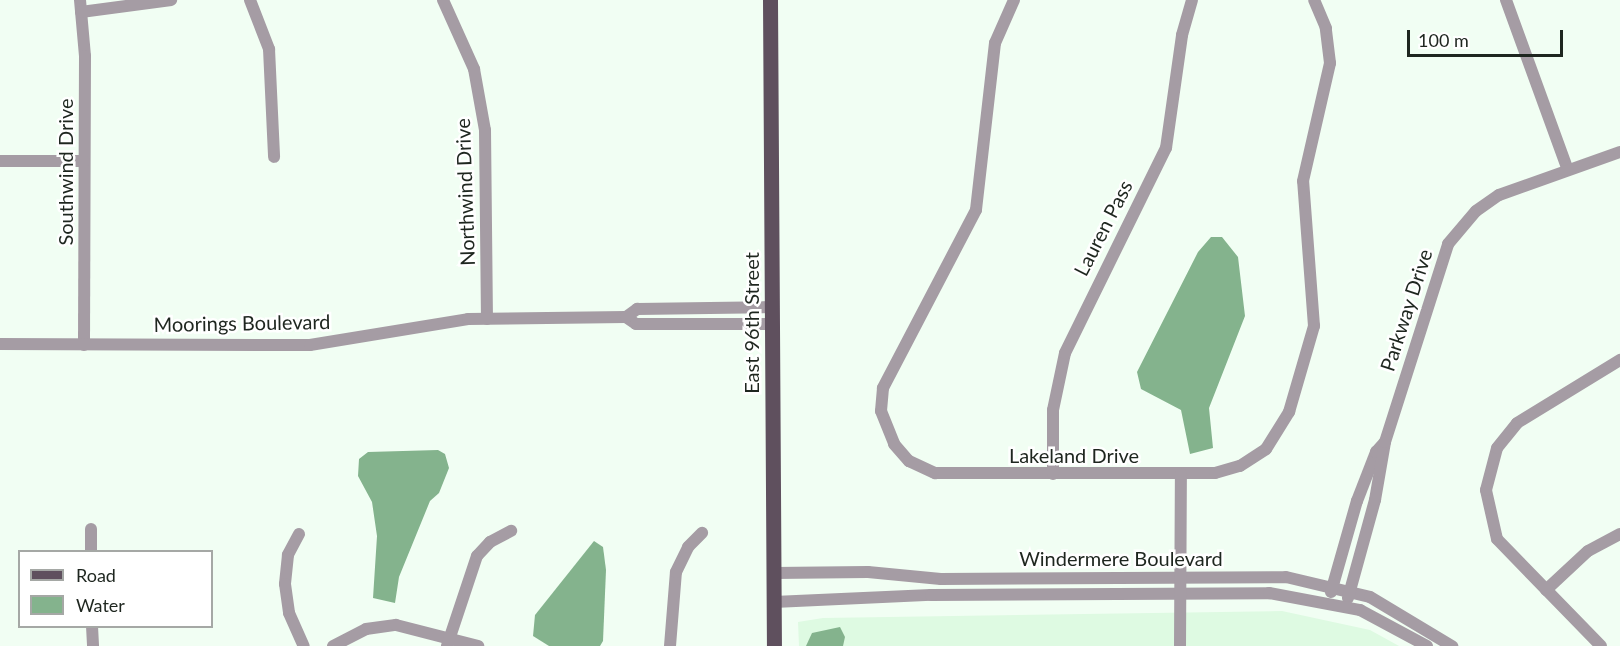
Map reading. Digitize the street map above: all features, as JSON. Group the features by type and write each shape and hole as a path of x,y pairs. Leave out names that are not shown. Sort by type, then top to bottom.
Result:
{"main road":[{"name":"East 96th Street","path":"770,0 774,646"}],"street":[{"path":"80,6 171,0"},
{"path":"250,0 269,49 274,157"},
{"name":"Northwind Drive","path":"443,0 474,69 485,130 487,319"},
{"name":"Lakeland Drive","path":"1014,0 995,43 976,210 886,380 881,411 900,453 926,470 950,475 1181,474 1233,469 1266,449 1289,412 1306,363 1316,298 1303,181 1330,63 1326,28 1314,0"},
{"name":"Lauren Pass","path":"1053,474 1053,410 1065,352 1166,148 1182,35 1192,0"},
{"path":"1506,0 1567,168"},
{"name":"Southwind Drive","path":"80,6 84,161 84,345"},
{"name":"Parkway Drive","path":"1346,606 1385,442 1448,244 1470,217 1499,195 1567,168 1620,152"},
{"path":"0,161 84,161"},
{"name":"Moorings Boulevard","path":"0,344 310,345 487,319 626,317 637,309 772,307"},
{"name":"Moorings Boulevard","path":"626,317 636,324 772,324"},
{"path":"1601,646 1497,538 1486,490 1492,460 1505,436 1529,413 1620,360"},
{"name":"Parkway Drive","path":"1329,602 1357,501 1376,452 1385,442"},
{"path":"1180,646 1181,474"},
{"path":"91,529 91,550"},
{"path":"448,641 477,556 490,542 511,531"},
{"path":"670,646 676,573 688,547 702,533"},
{"path":"299,534 288,555 285,584 289,613 304,646"},
{"path":"1546,590 1587,551 1620,534"},
{"name":"Windermere Boulevard","path":"774,573 868,572 941,579 1278,577 1350,590 1395,608 1452,646"},
{"name":"Windermere Boulevard","path":"774,602 931,595 1269,593 1346,606 1377,618 1427,646"},
{"path":"333,646 357,633 386,625 448,641 478,646"},
{"path":"92,628 93,646"}],"shaded area":[{"path":"1282,611 1370,630 1399,646 799,646 798,622 823,618"}],"water":[{"path":"1211,237 1222,237 1238,257 1245,316 1209,408 1213,448 1190,454 1181,410 1141,389 1137,372 1198,252"},
{"path":"438,450 445,454 449,468 439,493 430,501 399,577 395,603 373,598 377,536 372,502 358,476 359,459 368,452"},
{"path":"594,541 603,547 606,570 603,641 600,646 549,646 533,636 535,615"},
{"path":"840,627 845,637 843,646 806,646 812,633"}]}
